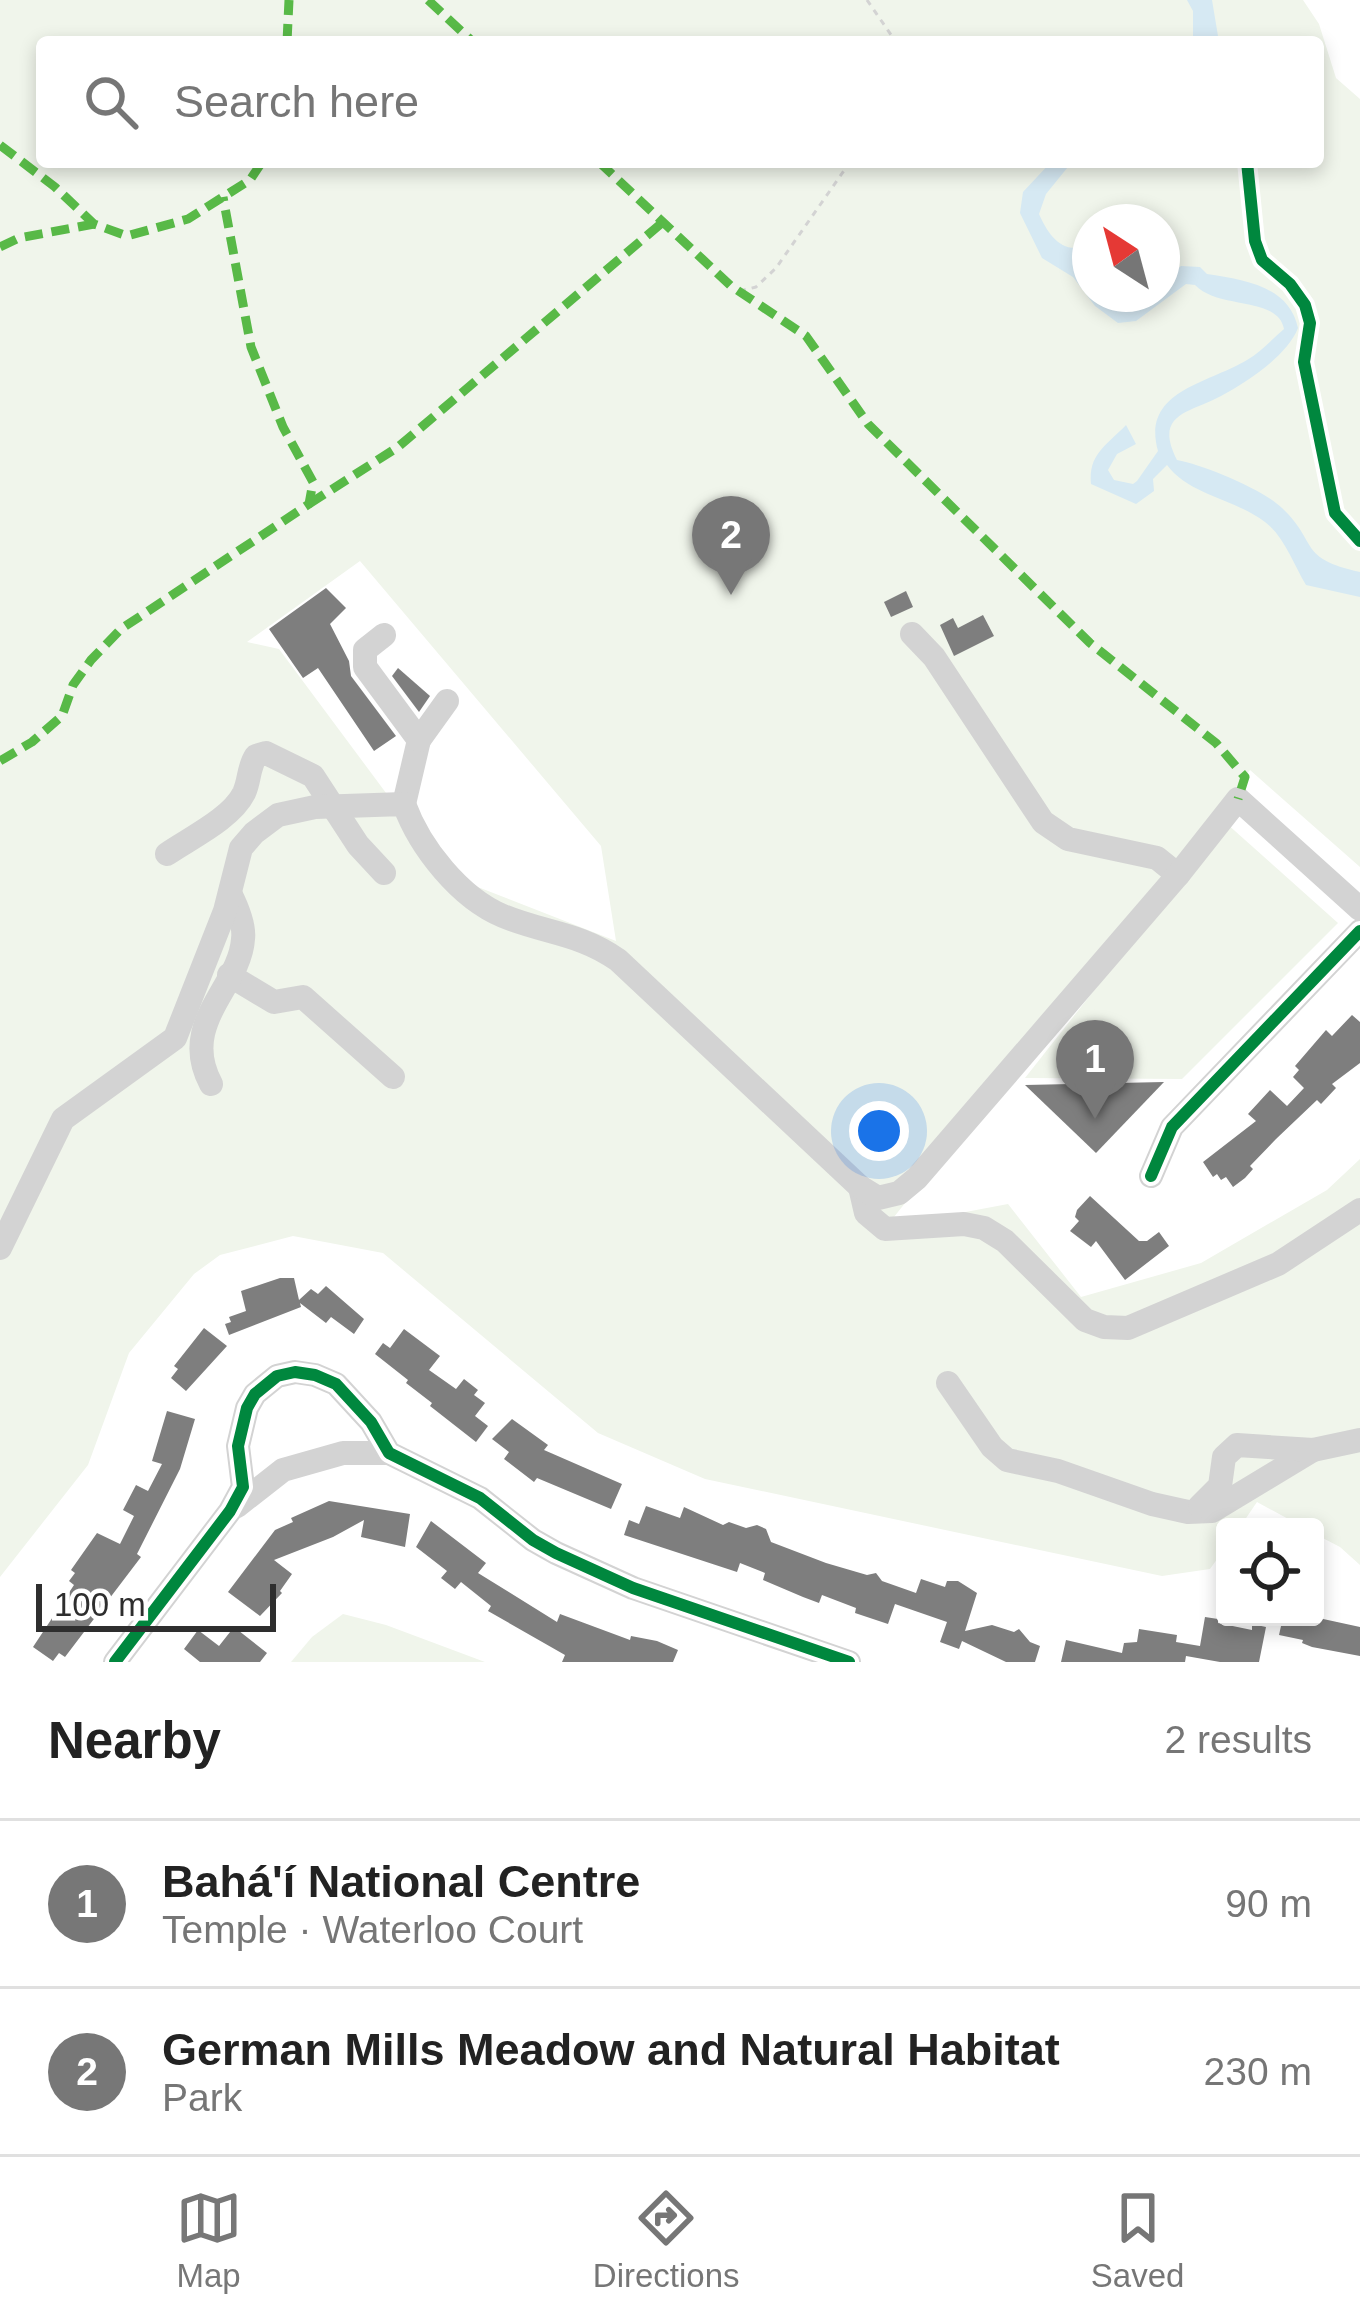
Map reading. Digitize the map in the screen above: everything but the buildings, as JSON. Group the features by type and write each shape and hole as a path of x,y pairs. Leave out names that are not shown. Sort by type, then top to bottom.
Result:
{"street":[{"path":"912,634 934,657 1043,822 1068,839 1157,858 1178,875"},
{"path":"384,635 365,650 365,668 418,740"},
{"path":"447,701 418,740 404,805 414,832 454,880 500,915 579,937 618,960 860,1187 878,1198 899,1193 917,1178 1238,799 1360,909"},
{"path":"167,854 229,811 244,794 249,766 256,756 266,753 313,776 358,845 385,872"},
{"path":"0,1248 63,1119 175,1038 230,893 241,848 254,833 278,814 332,806 404,805"},
{"path":"212,1084 202,1056 205,1031 244,939 230,893"},
{"path":"1151,1176 1172,1127 1360,931"},
{"path":"229,975 274,1002 303,997 392,1077"},
{"path":"860,1187 866,1213 885,1229 964,1224 994,1233 1084,1320 1115,1328 1153,1319 1277,1264 1360,1210"},
{"path":"115,1662 230,1511 243,1487 238,1447 247,1408 255,1394 277,1376 295,1372 336,1384 371,1422 389,1453"},
{"path":"948,1383 992,1447 1007,1460 1188,1511 1212,1511 1313,1450"},
{"path":"1188,1511 1199,1507 1220,1486 1224,1456 1237,1445 1313,1450 1360,1440"},
{"path":"230,1511 284,1470 343,1453 389,1453 455,1483 533,1540 587,1568 849,1662"}],"path":[{"path":"867,0 892,36"},
{"path":"740,291 756,287 776,268 846,168"}],"shaded area":[{"path":"0,0 1303,0 1323,36 36,36 36,168 1324,168 1324,40 1336,78 1360,99 1360,867 1250,770 886,1227 1008,1204 1081,1297 1201,1263 1327,1190 1360,1159 1360,1565 1324,1539 1324,1518 1286,1518 1257,1502 1246,1518 1216,1518 1216,1561 1210,1569 1162,1576 705,1479 598,1433 383,1253 293,1236 220,1255 194,1274 129,1353 88,1465 0,1577","holes":["360,561 601,846 616,941 447,875 279,649 247,642"]},
{"path":"1226,823 1338,923 1182,1079 1025,1078"},
{"path":"343,1614 485,1662 291,1662 312,1637"}],"water":[{"path":"1187,0 1212,0 1218,36 1193,36 1193,11"},
{"path":"1045,168 1067,168 1046,194 1039,214 1053,237 1072,247 1072,276 1042,258 1020,213 1023,192"},
{"path":"1181,266 1200,267 1207,274 1263,288 1285,303 1298,328 1265,367 1178,417 1169,433 1177,460 1232,479 1282,508 1317,555 1360,572 1360,597 1306,585 1272,528 1187,483 1167,465 1153,479 1154,491 1136,504 1091,484 1096,457 1126,425 1136,444 1117,454 1108,470 1114,480 1137,481 1158,451 1155,431 1168,402 1252,357 1284,329 1271,312 1186,284 1180,288"},
{"path":"1103,312 1148,312 1136,321 1118,323"}],"marked path":[{"path":"287,36 289,0"},
{"path":"428,0 467,36"},
{"path":"0,145 94,224 127,236 188,219 250,180 258,168"},
{"path":"605,168 731,286 806,336 868,424 1090,643 1216,743 1245,777 1238,799"},
{"path":"0,761 62,716 73,685 121,629 309,504 313,482 283,427 251,347 223,197"},
{"path":"309,504 398,447 663,222"},
{"path":"0,247 19,238 94,224"}],"cycle path":[{"path":"1248,168 1255,241 1262,260 1290,284 1305,305 1310,323 1304,362 1335,513 1360,541"},
{"path":"1151,1176 1172,1127 1360,931"},
{"path":"115,1662 230,1511 243,1487 238,1446 255,1394 277,1376 295,1372 336,1384 371,1422 389,1453 480,1498 556,1553 633,1588 849,1662"}],"place":[{"name":"German Mills Meadow and Natural Habitat","path":"731,595"},
{"name":"Bahá'í National Centre","path":"1095,1119"}]}
